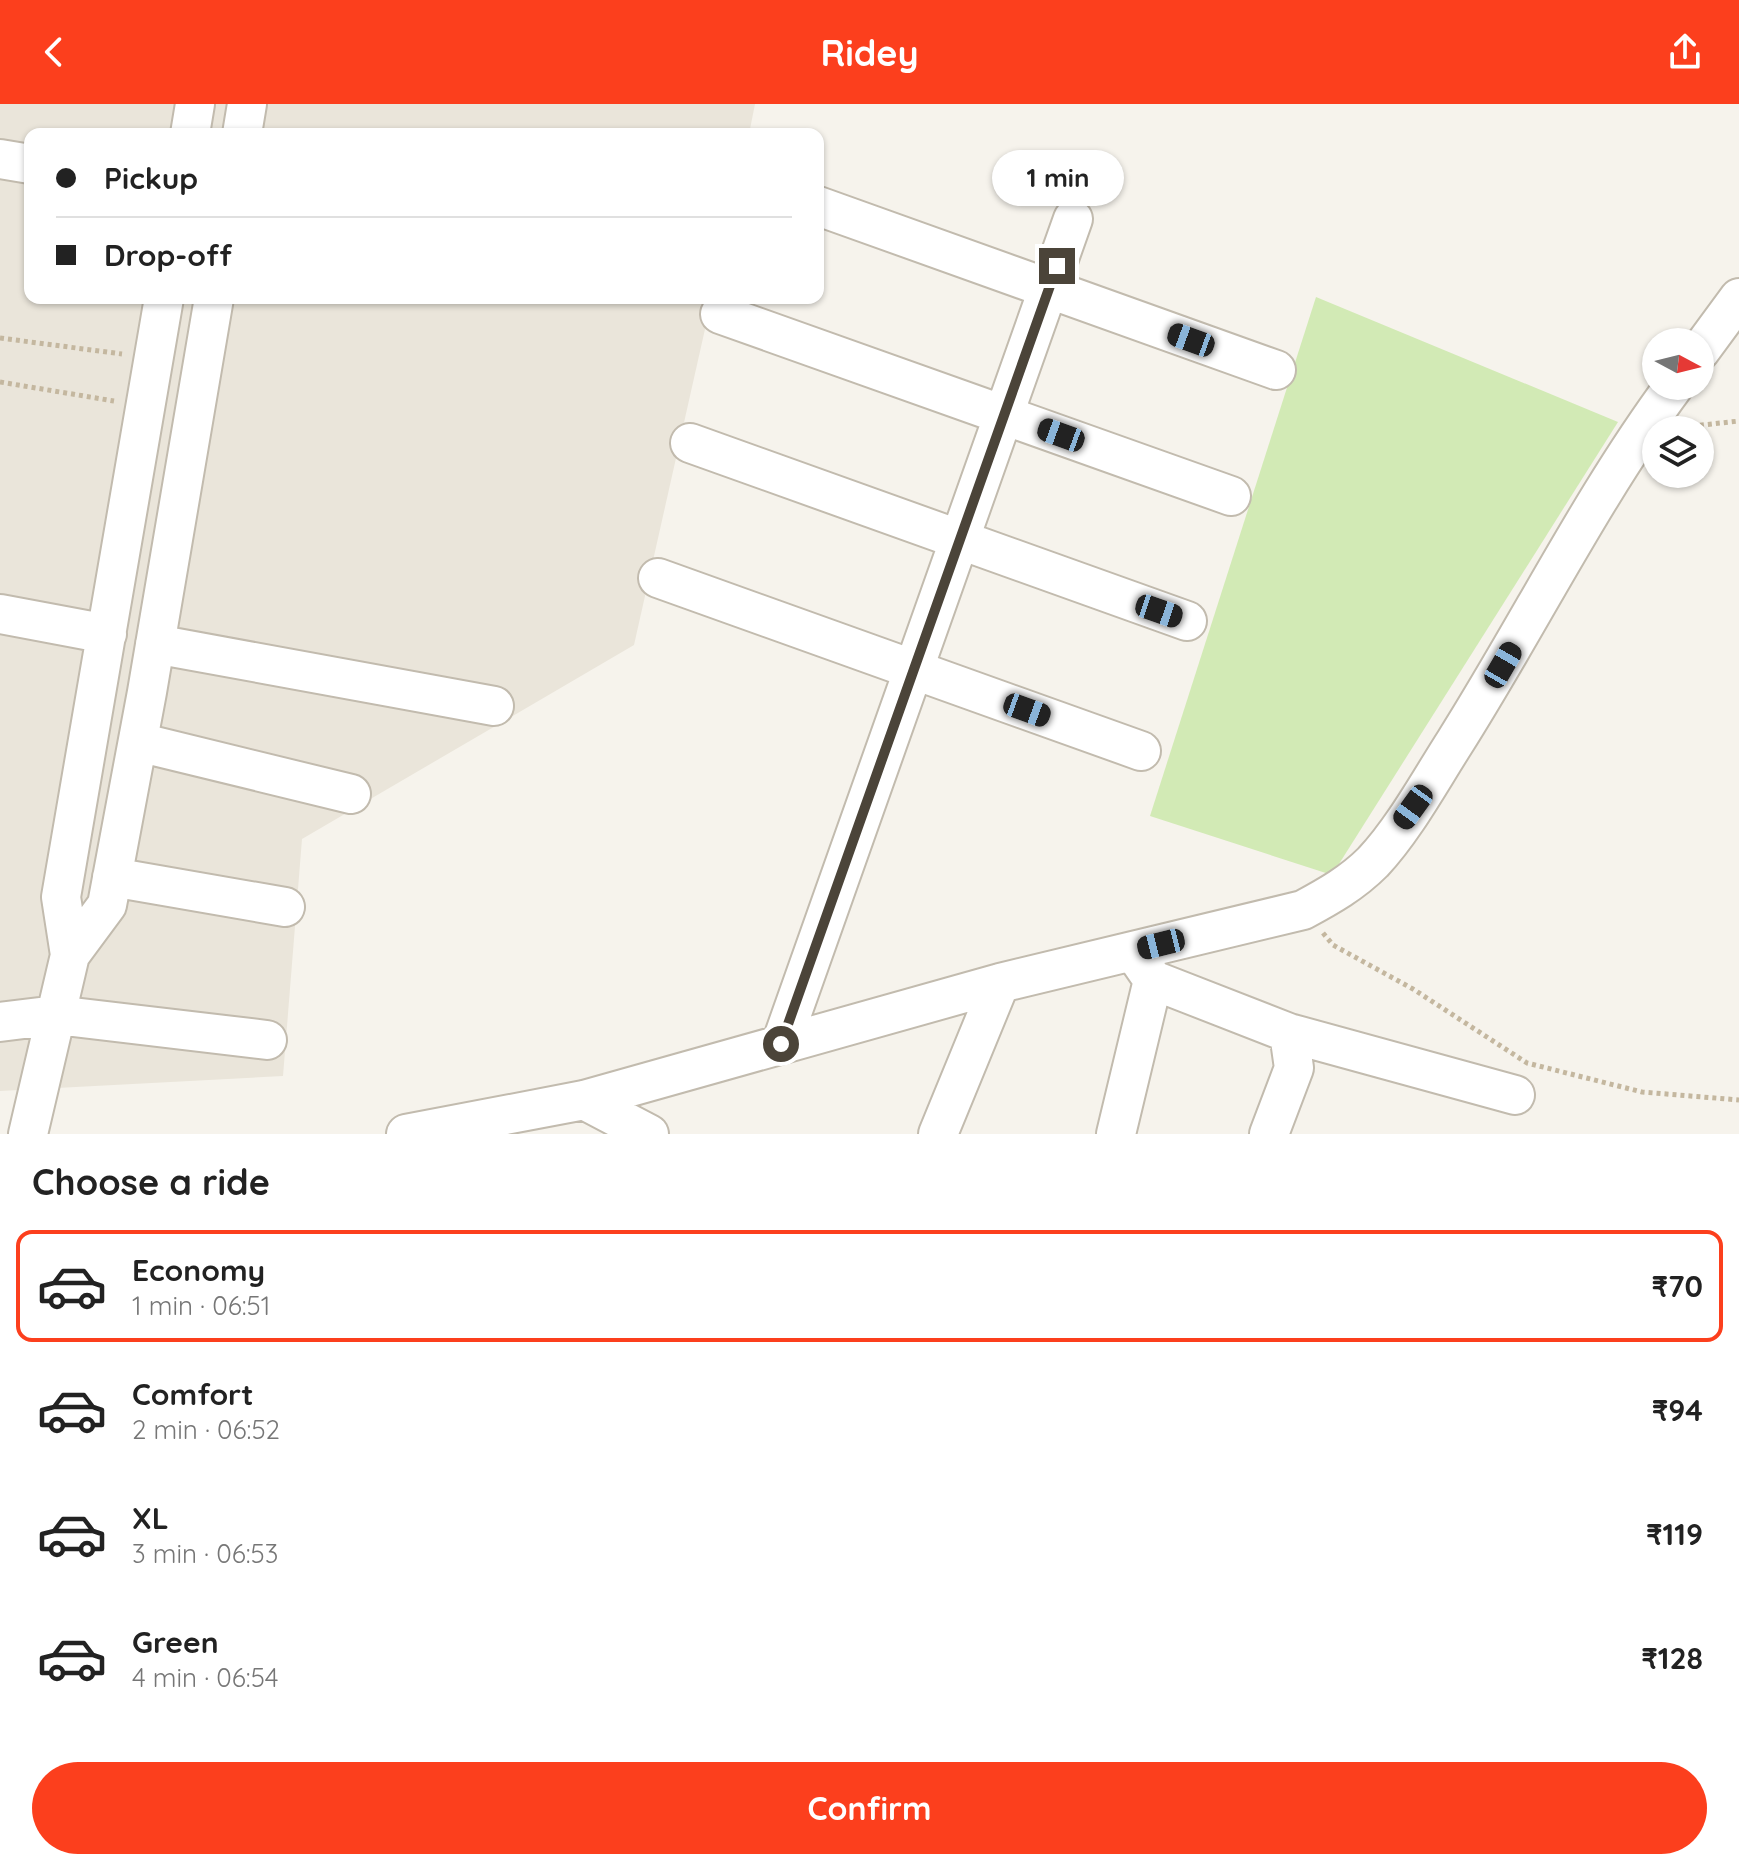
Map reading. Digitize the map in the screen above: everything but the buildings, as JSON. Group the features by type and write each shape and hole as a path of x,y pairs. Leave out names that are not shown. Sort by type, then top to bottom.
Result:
{"street":[{"path":"191,128 195,104"},
{"path":"243,128 247,104"},
{"path":"0,159 24,163"},
{"path":"824,208 1276,370"},
{"path":"781,1044 1073,219"},
{"path":"1714,332 1739,298"},
{"path":"70,955 61,897 163,304"},
{"path":"28,1134 70,955 110,891 213,304"},
{"path":"720,314 1231,496"},
{"path":"154,359 202,366"},
{"path":"406,1134 584,1100 1000,983 1143,966 1303,910 1345,887 1374,861 1413,807 1487,691 1641,431 1664,400"},
{"path":"147,406 194,413"},
{"path":"690,443 1187,621"},
{"path":"658,578 1141,751"},
{"path":"0,614 107,634"},
{"path":"155,644 494,706"},
{"path":"138,742 351,794"},
{"path":"61,897 110,891 285,907"},
{"path":"1143,966 1289,1033 1515,1095"},
{"path":"1116,1134 1143,966"},
{"path":"938,1134 1000,983"},
{"path":"0,1022 56,1015 267,1040"},
{"path":"1269,1134 1294,1068 1289,1033"},
{"path":"584,1100 649,1134"}],"path":[{"path":"0,338 154,359"},
{"path":"0,382 147,406"},
{"path":"1641,431 1739,421"},
{"path":"1303,910 1333,945 1413,989 1527,1063 1642,1092 1739,1100"}],"shaded area":[{"path":"0,104 755,104 750,128 24,128 24,304 711,304 634,645 302,839 283,1076 0,1091"}],"green space":[{"path":"1316,297 1618,422 1332,875 1150,816"}],"route":[{"path":"781,1044 1057,266"}]}
